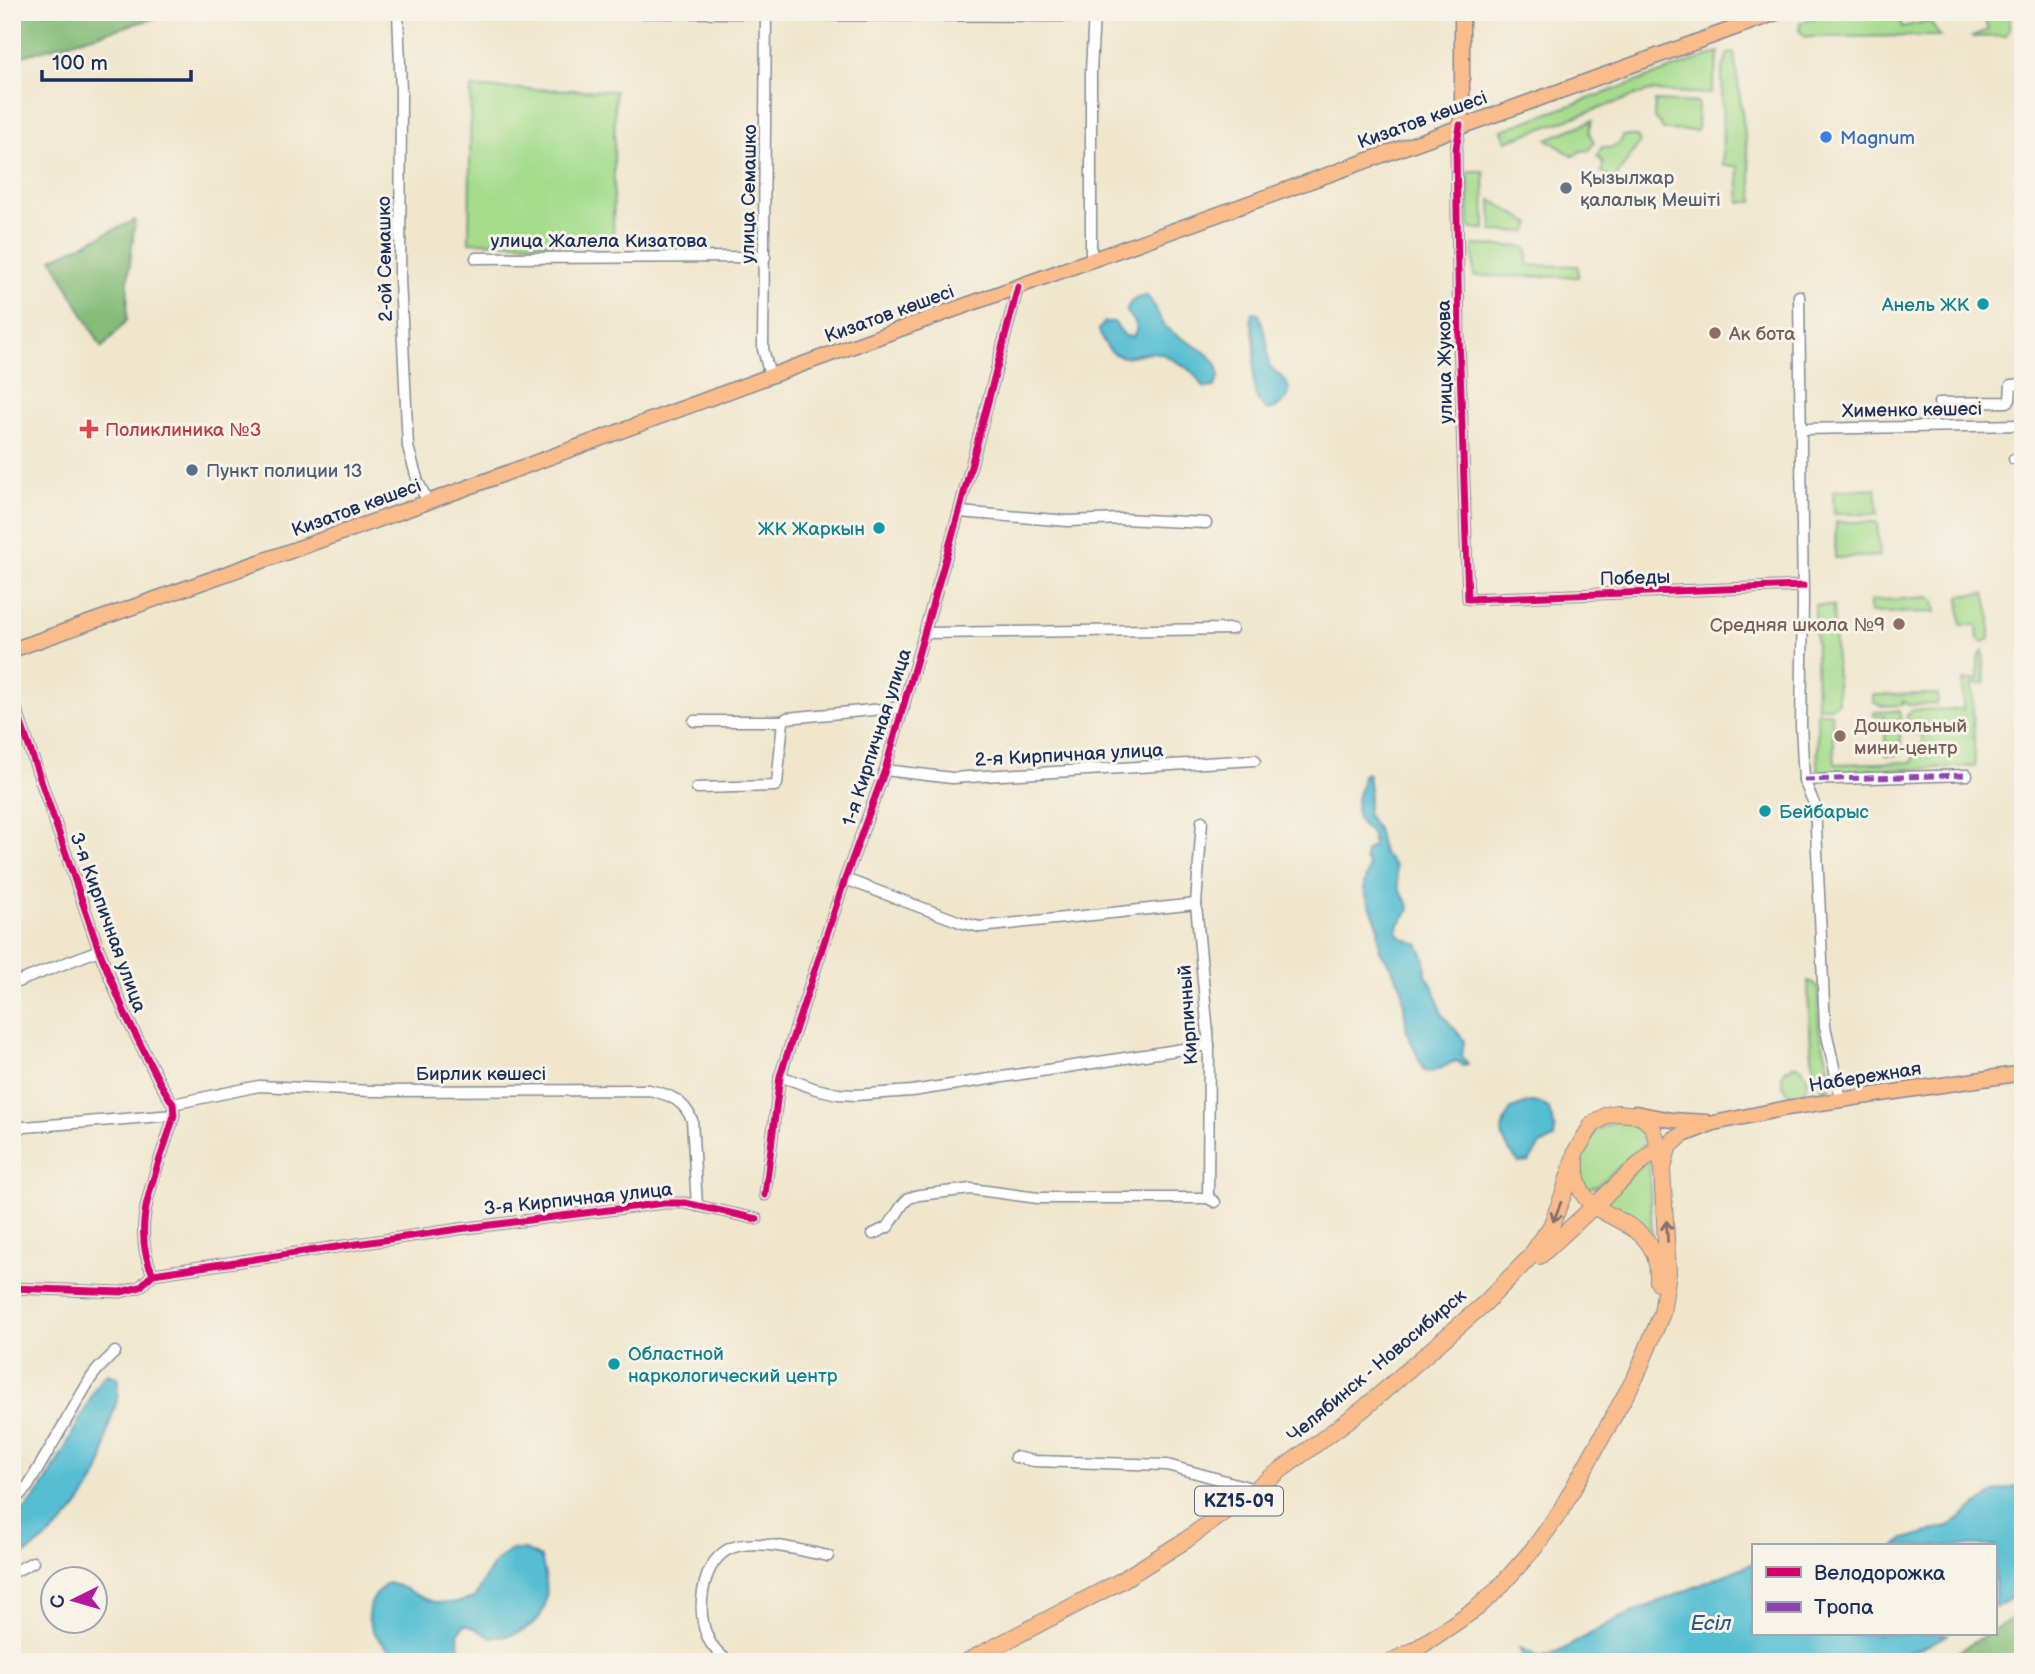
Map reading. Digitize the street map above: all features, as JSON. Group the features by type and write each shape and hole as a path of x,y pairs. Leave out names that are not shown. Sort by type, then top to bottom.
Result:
{"highway":[{"name":"Челябинск - Новосибирск","path":"966,1662 1119,1582 1186,1540 1362,1410 1485,1303 1542,1243 1559,1208 1579,1144 1588,1130 1599,1119 1617,1113 1635,1113"},
{"path":"1390,1662 1415,1650 1477,1608 1535,1547 1560,1512 1630,1388 1655,1334 1665,1301 1668,1279 1663,1178 1660,1146 1650,1123 1635,1113"},
{"path":"1663,1178 1666,1151 1682,1134"},
{"path":"1511,1575 1546,1527 1573,1481 1642,1342 1658,1294 1657,1266 1650,1245 1636,1231 1594,1207 1577,1183 1579,1144"},
{"name":"KZ15-09","path":"1485,1303 1660,1146"},
{"path":"1577,1183 1585,1191 1595,1194 1617,1185"}],"main road":[{"name":"улица Жукова","path":"1460,125 1462,12"},
{"name":"Кизатов көшесі","path":"12,650 1779,12"},
{"name":"Набережная","path":"1660,1146 1714,1122 1841,1099 2023,1073"},
{"name":"Набережная","path":"1635,1113 1671,1120 1714,1122"}],"street":[{"name":"2-ой Семашко","path":"398,12 401,92 400,279 408,447 428,502"},
{"path":"481,12 766,12"},
{"name":"улица Семашко","path":"766,12 763,349 770,376"},
{"path":"816,15 1094,14 1091,260"},
{"name":"улица Жукова","path":"1460,125 1456,149 1458,327 1468,599"},
{"name":"улица Жалела Кизатова","path":"476,258 765,257"},
{"name":"1-я Кирпичная улица","path":"765,1195 780,1076 904,707 1018,287"},
{"path":"1799,296 1802,429 1801,725 1804,780 1815,806 1825,1026 1841,1099"},
{"path":"1940,403 2007,401 2010,400 2011,385 2023,384"},
{"name":"Хименко көшесі","path":"1802,429 2023,425"},
{"path":"959,512 1068,521 1123,519 1206,523"},
{"name":"Победы","path":"1468,599 1802,586"},
{"path":"926,633 1232,629"},
{"name":"3-я Кирпичная улица","path":"12,697 99,950 126,1016 174,1110"},
{"path":"694,721 783,720 904,707"},
{"path":"697,788 775,786 783,720"},
{"name":"2-я Кирпичная улица","path":"885,769 952,778 1255,760"},
{"path":"1804,780 1967,775"},
{"name":"Кирпичный","path":"873,1234 888,1227 902,1204 909,1198 971,1189 1038,1198 1211,1200 1209,1045 1196,904 1202,821"},
{"path":"845,879 980,927 1196,904"},
{"path":"12,984 99,950"},
{"path":"780,1076 838,1094 912,1091 1209,1045"},
{"name":"Бирлик көшесі","path":"12,1128 174,1110 259,1086 372,1091 649,1090 671,1096 685,1106 692,1120 697,1206"},
{"path":"153,1274 144,1252 147,1201 174,1110"},
{"name":"3-я Кирпичная улица","path":"12,1288 121,1292 140,1287 153,1274 460,1229 664,1203 697,1206 757,1219"},
{"path":"12,1503 27,1486 97,1369 116,1352"},
{"path":"1015,1457 1034,1461 1167,1465 1255,1489"},
{"path":"729,1662 708,1639 704,1625 704,1587 709,1570 717,1560 727,1550 743,1545 766,1545 828,1556"},
{"path":"12,1573 33,1562"}],"green space":[{"path":"12,12 177,12 12,59"},
{"path":"1829,12 1897,12 1902,27 1929,21 1940,36 1806,37 1799,30 1800,23"},
{"path":"1982,12 2010,12 2006,36 1971,37 1988,30"},
{"path":"1719,52 1711,94 1649,91 1506,141 1502,130"},
{"path":"1734,53 1754,202 1740,202 1738,166 1723,166 1722,71 1728,54"},
{"path":"471,88 615,91 613,244 469,242"},
{"path":"1655,101 1698,103 1697,131 1663,130 1654,118"},
{"path":"1592,121 1589,133 1594,142 1589,150 1573,156 1547,139"},
{"path":"1623,136 1637,136 1640,142 1614,180 1602,172 1603,163 1597,156 1602,147 1612,148"},
{"path":"1468,171 1484,171 1485,229 1472,229 1469,225"},
{"path":"1491,200 1531,224 1527,232 1492,231"},
{"path":"135,220 128,280 127,320 102,348 52,259"},
{"path":"1473,245 1524,247 1528,251 1528,265 1578,266 1578,277 1474,276"},
{"path":"1876,488 1878,514 1834,514 1833,491"},
{"path":"1836,522 1877,522 1880,556 1835,558"},
{"path":"1985,593 1990,615 1990,639 1983,642 1978,639 1977,625 1961,625 1960,596"},
{"path":"1930,597 1934,601 1936,612 1870,613 1870,601"},
{"path":"1815,605 1833,606 1838,702 1831,707 1817,707"},
{"path":"1983,651 1985,683 1972,684 1975,766 1818,774 1817,712 1829,712 1832,715 1835,764 1913,762 1913,755 1922,754 1922,734 1911,733 1907,728 1907,715 1912,710 1963,709 1963,681 1978,679 1978,657"},
{"path":"1938,694 1936,704 1908,705 1903,701 1902,705 1881,706 1873,702 1873,695"},
{"path":"1898,711 1901,751 1897,755 1886,755 1884,716 1874,716 1874,712"},
{"path":"1808,981 1818,988 1819,1029 1831,1074 1830,1087 1824,1090 1819,1083 1812,1056"},
{"path":"1798,1065 1804,1071 1807,1084 1805,1092 1792,1096 1784,1087 1782,1078 1786,1070"},
{"path":"1623,1118 1645,1124 1650,1140 1597,1186 1588,1188 1580,1181 1581,1156 1597,1130"},
{"path":"1649,1158 1652,1237 1601,1204"},
{"path":"2023,1611 2023,1662 1922,1662 1960,1651 1984,1636 1996,1636 1996,1628"}],"water":[{"path":"1147,296 1167,328 1213,359 1219,376 1214,387 1205,388 1192,372 1159,353 1126,357 1108,348 1099,329 1105,322 1114,322 1125,336 1133,337 1136,325 1126,310 1134,300"},
{"path":"1252,313 1259,314 1267,342 1269,366 1289,387 1285,401 1267,410 1260,404 1254,389 1255,346 1251,317"},
{"path":"1368,773 1370,790 1367,815 1377,829 1383,853 1395,866 1399,890 1408,903 1409,911 1399,924 1397,932 1402,938 1418,944 1425,959 1426,975 1435,991 1442,1014 1464,1040 1462,1056 1468,1064 1464,1066 1457,1061 1434,1071 1424,1071 1407,1032 1402,988 1380,951 1378,925 1364,884 1369,867 1365,859 1366,851 1373,846 1373,839 1356,812 1363,775"},
{"path":"1530,1102 1541,1103 1549,1109 1555,1128 1554,1139 1540,1145 1529,1162 1519,1163 1505,1143 1503,1125 1511,1109"},
{"path":"107,1374 117,1377 118,1392 103,1460 96,1477 78,1507 66,1520 41,1543 12,1563 12,1522 44,1485 96,1386"},
{"path":"2023,1485 2023,1591 1996,1607 1996,1544 1899,1544 1905,1539 1947,1527 1996,1492"},
{"path":"511,1550 525,1550 541,1558 546,1583 545,1605 541,1615 524,1630 509,1636 494,1637 464,1625 458,1634 461,1662 400,1662 375,1634 368,1616 370,1606 387,1583 440,1603 474,1598 489,1571"},
{"name":"Есіл","path":"1752,1563 1752,1636 1945,1636 1922,1648 1875,1662 1524,1662 1520,1648 1541,1658 1558,1652 1617,1619"}],"marked path":[{"path":"1804,780 1967,775"}],"cycle path":[{"path":"1460,125 1456,149 1459,337 1468,599 1803,586"},
{"path":"765,1195 780,1076 845,879 885,770 959,512 1018,287"},
{"path":"12,697 99,950 126,1016 173,1104 174,1115 145,1214 143,1234 153,1274"},
{"path":"12,1288 121,1292 140,1287 153,1274 459,1229 664,1203 685,1203 757,1219"}],"place":[{"name":"Magnum","path":"1826,137"},
{"name":"Қызылжар қалалық Мешіті","path":"1566,188"},
{"name":"Анель ЖК","path":"1983,304"},
{"name":"Ак бота","path":"1715,333"},
{"name":"Поликлиника №3","path":"89,429"},
{"name":"Пункт полиции 13","path":"192,470"},
{"name":"ЖК Жаркын","path":"879,528"},
{"name":"Средняя школа №9","path":"1899,624"},
{"name":"Дошкольный мини-центр","path":"1840,736"},
{"name":"Бейбарыс","path":"1765,811"},
{"name":"Областной наркологический центр","path":"614,1364"}]}
